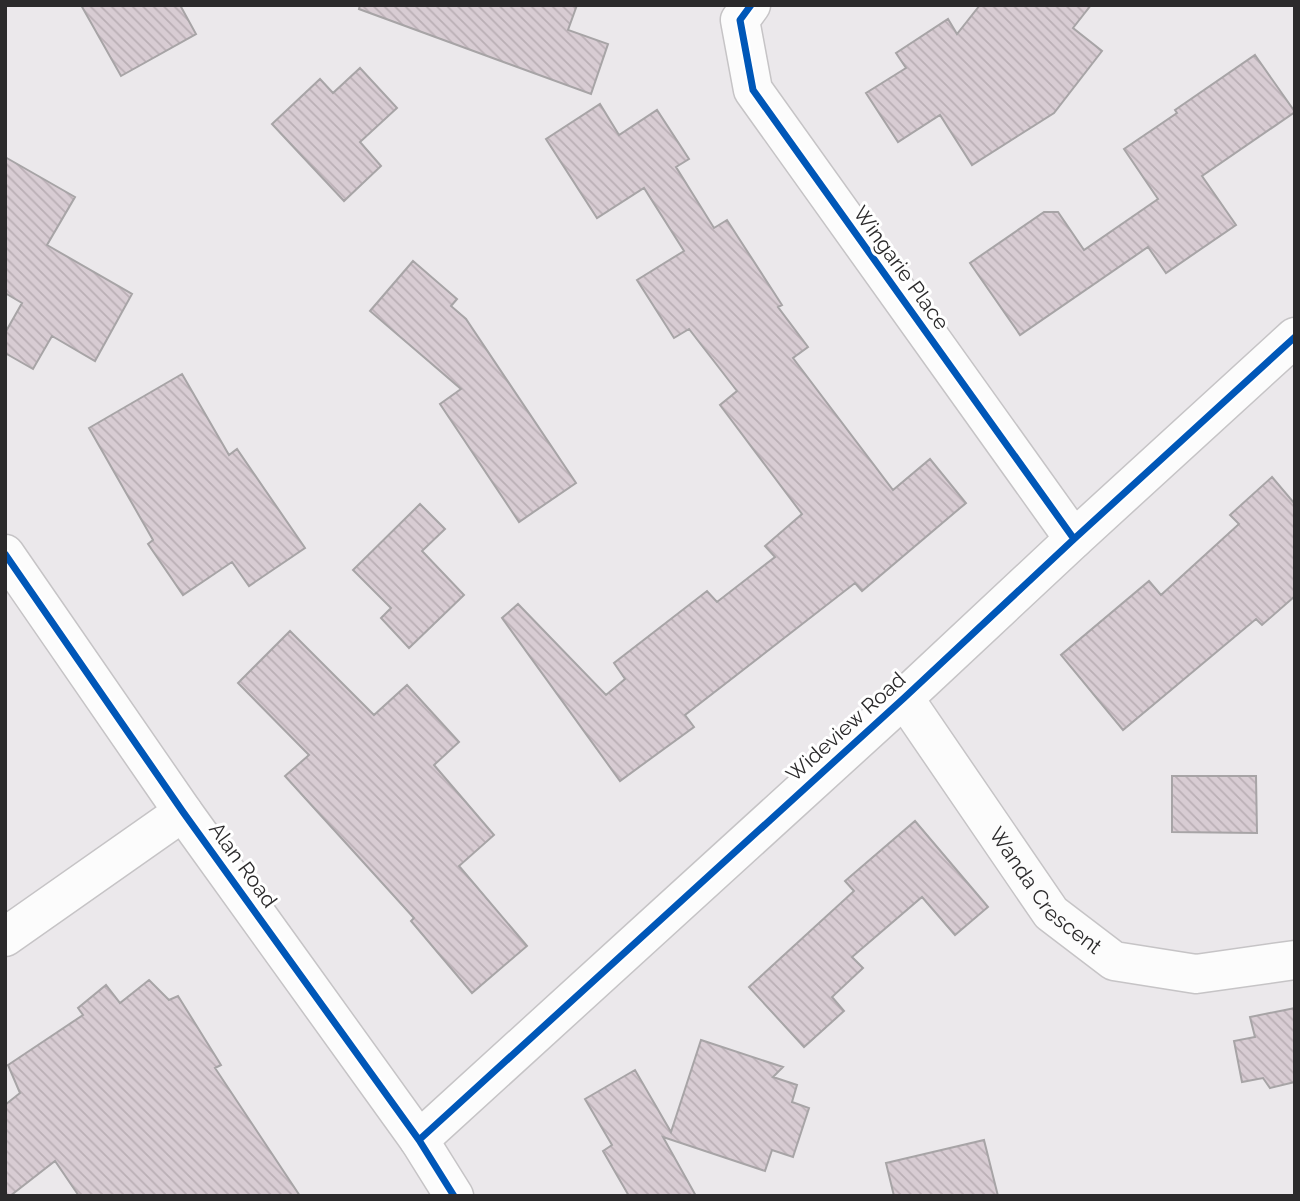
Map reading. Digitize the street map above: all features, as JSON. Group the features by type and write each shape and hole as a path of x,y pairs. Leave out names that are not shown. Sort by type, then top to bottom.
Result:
{"street":[{"name":"Wingarie Place","path":"751,5 740,20 753,90 1074,539"},
{"name":"Wideview Road","path":"419,1140 1295,337"},
{"name":"Alan Road","path":"5,554 183,812 419,1140 454,1196"},
{"name":"Wanda Crescent","path":"904,698 1051,913 1114,961 1196,974 1295,960"},
{"path":"5,937 183,812"}],"building":[{"path":"81,5 180,5 196,34 121,76"},
{"path":"360,5 577,5 568,30 608,44 591,94 359,9"},
{"path":"980,5 1091,5 1073,28 1102,51 1054,113 972,165 940,115 898,142 866,93 906,68 896,53 948,19 957,34"},
{"path":"1255,55 1295,112 1202,176 1236,225 1166,273 1148,247 1020,335 970,263 1044,212 1058,212 1084,250 1158,199 1124,149"},
{"path":"360,68 397,108 360,142 381,166 344,201 272,124 320,79 333,93"},
{"path":"600,104 619,135 657,110 689,159 676,167 714,228 727,220 782,305 778,307 808,347 793,358 893,490 930,459 966,503 862,591 855,583 685,715 694,727 620,781 502,618 518,604 606,695 625,679 614,663 707,591 717,602 775,557 765,546 802,514 720,405 737,391 689,329 674,338 637,280 684,251 644,188 597,218 546,139"},
{"path":"5,157 75,197 47,245 132,294 95,361 52,336 33,369 5,353 5,333 22,303 5,293"},
{"path":"413,261 457,299 451,306 466,319 576,483 519,522 440,404 461,389 370,311"},
{"path":"182,374 229,455 237,449 305,548 249,586 232,562 183,595 148,544 153,540 89,428"},
{"path":"1272,477 1295,504 1295,596 1262,625 1256,619 1123,730 1061,655 1149,581 1161,595 1239,524 1230,515"},
{"path":"420,504 445,529 422,551 464,595 409,648 381,618 391,608 353,570"},
{"path":"290,631 374,715 407,685 459,742 434,765 494,835 459,866 527,946 472,993 411,921 414,918 285,776 309,755 238,683"},
{"path":"1172,776 1256,776 1257,833 1172,832"},
{"path":"915,821 988,907 955,935 922,897 852,957 863,968 832,997 844,1011 804,1047 749,987 854,891 845,881"},
{"path":"149,980 169,1000 178,996 221,1065 215,1068 300,1196 79,1196 55,1161 10,1196 5,1196 5,1105 20,1093 8,1065 83,1015 78,1008 106,985 120,1003"},
{"path":"1295,1008 1295,1082 1270,1088 1263,1078 1242,1082 1234,1041 1255,1037 1250,1017"},
{"path":"701,1040 783,1067 773,1077 797,1085 792,1102 809,1108 793,1157 772,1150 765,1171 663,1137 696,1196 629,1196 603,1151 612,1145 585,1099 635,1070 671,1132"},
{"path":"984,1140 998,1196 894,1196 886,1163"}],"cycle path":[{"path":"751,5 740,20 753,90 1074,539"},
{"path":"419,1140 1295,337"},
{"path":"5,554 183,812 419,1140 454,1196"}]}
